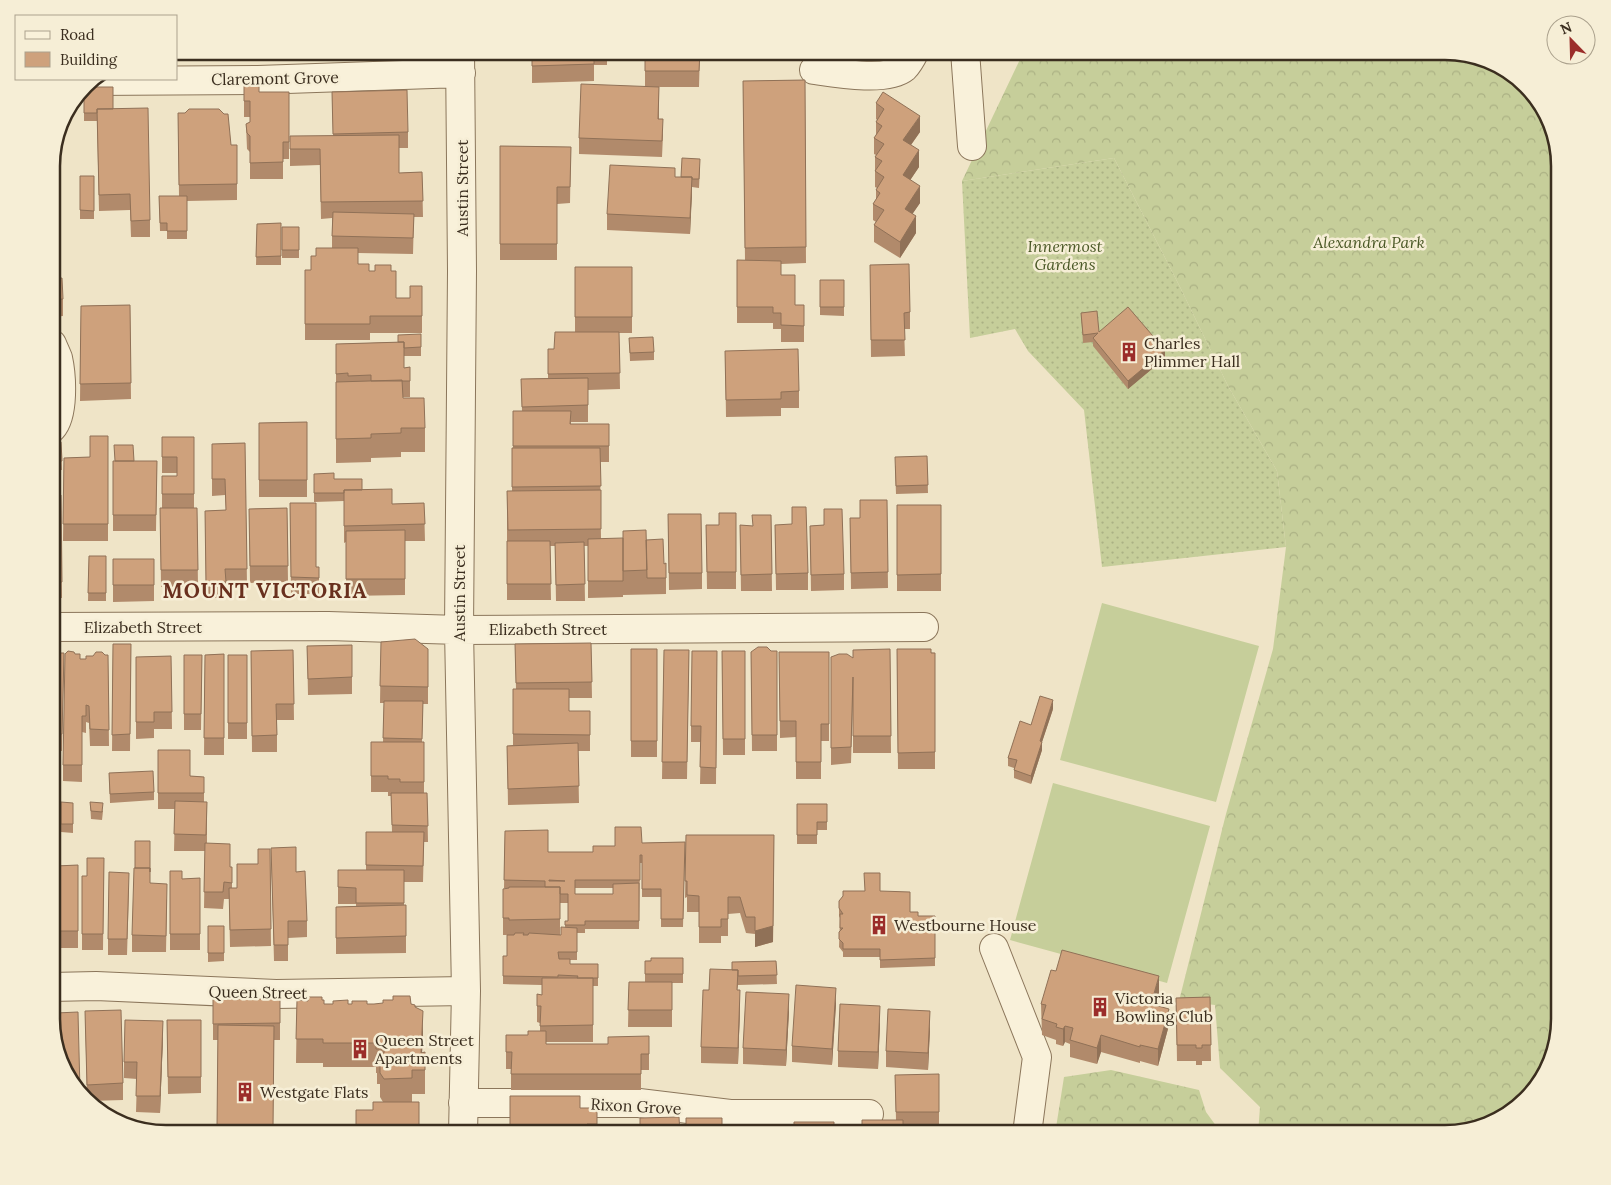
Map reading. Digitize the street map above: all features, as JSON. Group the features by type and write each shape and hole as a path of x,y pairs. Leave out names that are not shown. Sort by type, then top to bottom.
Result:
{"street":[{"path":"814,70 850,76 890,74 903,68 909,60"},
{"path":"966,60 972,146"},
{"name":"Claremont Grove","path":"103,81 258,80 460,62"},
{"name":"Austin Street","path":"460,62 462,280 459,630 466,991 463,1125"},
{"path":"60,372 60,406"},
{"name":"Elizabeth Street","path":"60,627 328,626 459,630 924,627"},
{"path":"994,948 1037,1057 1028,1125"},
{"name":"Queen Street","path":"60,987 96,986 276,994 466,991"},
{"name":"Rixon Grove","path":"463,1103 639,1103 730,1114 869,1114"}],"green space":[{"name":"Alexandra Park","path":"1020,60 1458,61 1479,66 1504,78 1520,91 1540,119 1549,146 1551,166 1551,1018 1549,1039 1540,1066 1520,1094 1498,1111 1465,1123 1444,1125 1259,1125 1260,1107 1220,1068 1215,1005 1179,1001 1226,814 1273,649 1286,547 1277,471 1228,386 1114,158 962,181"},
{"name":"Innermost Gardens","path":"1114,158 1228,386 1277,471 1286,547 1102,567 1084,410 1028,351 1015,329 970,338 962,181"},
{"path":"1102,603 1259,646 1216,802 1060,760"},
{"path":"1053,783 1210,826 1167,983 1010,940"},
{"path":"1111,1070 1199,1090 1206,1112 1215,1125 1056,1125 1064,1077"}],"building":[{"path":"532,60 594,60 594,64 532,66"},
{"path":"645,60 700,60 699,71 645,71"},
{"path":"259,77 259,92 289,92 289,142 283,142 283,162 250,163 250,136 247,133 246,124 250,122 250,101 244,101 244,78"},
{"path":"805,80 806,247 745,248 743,81"},
{"path":"581,84 659,87 658,119 663,119 662,141 579,138"},
{"path":"95,87 113,87 113,109 97,109 97,113 84,113 84,99"},
{"path":"407,90 408,132 333,134 332,92"},
{"path":"883,92 920,116 903,140 919,150 903,175 920,186 905,209 916,216 900,242 874,225 884,210 873,204 880,193 876,190 884,177 875,171 882,161 875,157 884,144 874,138 882,126 876,122 884,109 876,103"},
{"path":"148,108 150,220 131,221 130,194 99,195 97,109"},
{"path":"189,109 219,109 224,114 228,114 231,145 237,145 237,184 179,185 178,113 185,113"},
{"path":"399,135 399,173 422,172 423,201 321,202 320,149 290,149 290,136"},
{"path":"500,146 571,147 570,187 557,187 557,244 500,244"},
{"path":"682,158 700,159 699,179 681,177"},
{"path":"610,165 675,168 675,177 692,177 690,218 607,214"},
{"path":"80,176 94,176 94,211 80,210"},
{"path":"159,196 187,196 187,231 167,231 167,223 160,223"},
{"path":"333,212 414,214 413,238 332,236"},
{"path":"281,223 281,256 256,257 257,224"},
{"path":"282,227 299,227 299,250 282,250"},
{"path":"316,248 358,248 358,264 369,264 369,271 375,271 375,265 391,265 391,271 396,271 396,298 410,298 410,286 422,286 422,316 370,316 370,324 305,324 305,270 311,270 311,256 316,256"},
{"path":"737,260 781,261 781,275 795,275 795,305 804,305 804,326 781,325 781,313 773,313 773,307 737,307"},
{"path":"909,264 910,312 904,313 905,340 871,340 870,265"},
{"path":"575,267 632,267 632,317 575,317"},
{"path":"60,278 62,278 63,299 60,299"},
{"path":"820,280 844,280 844,307 820,307"},
{"path":"130,305 131,383 80,384 81,306"},
{"name":"Charles Plimmer Hall","path":"1128,307 1165,350 1128,381 1093,338 1098,333 1083,335 1081,313 1097,311 1099,332"},
{"path":"555,332 619,332 620,373 548,374 548,349 554,349"},
{"path":"421,334 421,347 404,348 404,342 398,342 398,335"},
{"path":"653,337 654,352 630,353 629,338"},
{"path":"404,342 404,368 410,367 410,381 371,381 371,375 348,376 348,373 336,374 336,344"},
{"path":"798,349 799,391 781,392 781,399 726,400 725,351"},
{"path":"588,378 588,405 522,407 521,379"},
{"path":"402,380 403,398 424,398 425,428 401,428 401,433 371,434 371,438 336,439 336,382"},
{"path":"513,411 571,411 570,424 609,424 609,446 513,446"},
{"path":"307,422 307,480 259,480 259,423"},
{"path":"90,436 108,436 108,524 63,524 64,458 90,457"},
{"path":"162,437 194,437 194,494 162,494 162,476 177,476 177,457 162,457"},
{"path":"60,442 61,442 62,461 60,461"},
{"path":"245,443 247,569 225,569 226,582 206,582 205,511 226,510 225,479 212,479 212,444"},
{"path":"114,445 133,445 134,461 115,461"},
{"path":"512,448 600,448 601,486 512,487"},
{"path":"927,456 928,485 896,486 895,457"},
{"path":"113,461 157,461 156,515 113,515"},
{"path":"334,473 334,479 362,479 362,490 344,490 344,493 314,493 314,474"},
{"path":"392,489 392,504 424,503 425,524 344,526 344,490"},
{"path":"601,490 601,529 508,530 507,491"},
{"path":"60,495 61,495 62,582 60,582"},
{"path":"860,500 887,500 888,572 851,573 850,518 860,518"},
{"path":"290,503 316,503 316,567 319,567 319,578 291,577"},
{"path":"897,505 941,505 941,574 897,575"},
{"path":"792,507 806,507 808,573 776,574 775,525 792,524"},
{"path":"160,508 197,508 198,570 161,570"},
{"path":"287,508 288,566 250,566 249,509"},
{"path":"824,509 842,509 844,574 811,575 810,526 824,525"},
{"path":"719,513 736,513 736,572 707,572 706,525 719,525"},
{"path":"668,514 701,514 702,573 669,573"},
{"path":"752,515 771,515 772,574 741,575 740,525 753,526"},
{"path":"405,530 405,579 346,579 346,531"},
{"path":"646,530 647,570 623,571 623,531"},
{"path":"623,538 623,581 588,581 588,539"},
{"path":"663,539 666,578 647,578 646,540"},
{"path":"507,541 550,541 551,584 507,584"},
{"path":"584,542 585,584 556,585 555,543"},
{"path":"89,556 106,556 106,593 88,593"},
{"path":"113,559 154,559 154,585 113,585"},
{"path":"415,639 428,649 428,687 380,686 381,642"},
{"path":"591,643 592,682 516,683 515,644"},
{"path":"113,644 131,644 130,734 112,735"},
{"path":"352,645 352,677 308,679 307,646"},
{"path":"758,647 767,647 771,651 777,651 777,735 752,735 751,652"},
{"path":"631,649 657,649 657,741 631,741"},
{"path":"890,649 891,736 853,736 853,677 851,747 831,748 831,657 847,654 853,658 853,650"},
{"path":"897,649 931,649 931,653 935,653 935,752 898,753"},
{"path":"293,650 294,704 276,704 277,735 252,736 251,651"},
{"path":"664,650 689,650 687,762 662,762"},
{"path":"68,651 80,654 80,659 86,659 86,656 93,656 96,652 108,655 109,730 90,729 89,706 86,705 86,716 82,716 82,765 63,765 65,654"},
{"path":"692,651 717,651 716,768 700,767 701,726 691,726"},
{"path":"722,651 745,651 745,739 723,739"},
{"path":"779,652 829,652 829,724 821,724 821,762 796,762 796,721 780,721"},
{"path":"60,653 64,653 62,734 60,734"},
{"path":"224,654 224,738 204,738 205,655"},
{"path":"184,655 202,655 201,714 184,714"},
{"path":"228,655 247,655 247,723 228,723"},
{"path":"171,656 172,712 154,712 154,722 136,722 136,657"},
{"path":"513,689 569,689 569,711 590,711 590,735 513,734"},
{"path":"1040,696 1053,700 1031,776 1014,770 1017,760 1008,758 1020,721 1031,725"},
{"path":"384,701 423,701 422,739 383,738"},
{"path":"371,742 424,742 424,782 400,782 400,779 388,779 388,776 371,776"},
{"path":"578,743 579,786 508,789 507,746"},
{"path":"158,750 190,750 190,776 204,777 204,793 158,793"},
{"path":"153,771 154,792 110,794 109,773"},
{"path":"391,793 427,793 428,826 392,825"},
{"path":"175,801 207,802 206,835 174,834"},
{"path":"61,802 73,803 73,824 61,824"},
{"path":"90,802 103,803 102,812 91,811"},
{"path":"797,804 827,804 827,822 817,822 817,835 797,835"},
{"path":"615,827 641,827 642,843 685,842 683,919 661,919 661,889 642,889 642,855 640,855 640,880 575,880 575,894 613,894 613,884 639,883 639,921 585,921 585,925 565,925 565,921 568,921 568,894 560,894 560,887 545,887 545,881 504,880 505,831 548,830 548,852 593,852 593,846 615,846"},
{"path":"366,832 424,832 423,866 366,865"},
{"path":"686,835 774,835 773,926 755,931 755,917 746,917 740,897 728,897 728,919 721,919 721,927 699,927 699,896 687,895 687,881 685,881"},
{"path":"135,841 150,841 150,868 135,868"},
{"path":"205,843 230,844 232,883 224,882 223,892 204,892"},
{"path":"296,847 296,872 305,871 307,921 288,921 288,945 274,945 271,848"},
{"path":"258,849 270,849 271,929 230,930 229,888 237,888 237,864 258,864"},
{"path":"87,858 104,858 103,934 82,934 82,876 87,876"},
{"path":"78,865 78,931 60,931 60,866"},
{"path":"134,868 150,868 150,883 167,884 166,936 132,935"},
{"path":"338,870 404,870 404,903 356,903 356,888 338,887"},
{"path":"170,871 182,871 182,879 200,878 200,934 170,934"},
{"path":"109,872 129,873 127,939 108,939"},
{"name":"Westbourne House","path":"864,873 880,873 880,891 910,892 910,912 918,912 918,916 935,916 935,958 880,960 880,949 843,949 843,943 839,939 839,932 843,928 840,928 840,914 843,914 839,908 839,901 843,896 843,891 865,891"},
{"path":"509,887 560,887 560,919 509,920 509,918 503,918 503,889"},
{"path":"406,905 406,936 336,938 336,907"},
{"path":"208,926 224,926 224,953 208,953"},
{"path":"561,927 577,928 577,952 558,952 559,959 570,959 570,964 598,964 598,978 577,978 578,976 558,975 558,977 503,976 503,956 507,956 507,935 524,933 523,935 528,935 529,933 561,935"},
{"name":"Victoria Bowling Club","path":"1062,950 1159,976 1151,1004 1169,1009 1158,1049 1140,1045 1140,1047 1101,1035 1097,1048 1070,1040 1073,1028 1065,1026 1063,1029 1056,1027 1057,1024 1042,1019 1046,1005 1041,1004 1051,970 1056,971"},
{"path":"651,958 683,958 683,974 645,974 645,961 651,961"},
{"path":"776,961 777,975 738,976 738,970 732,970 732,962"},
{"path":"710,969 738,970 737,990 740,990 738,1048 701,1047 703,990 709,990"},
{"path":"542,978 593,978 593,1025 540,1026 541,1006 537,1006 537,994 542,995"},
{"path":"629,982 672,982 672,1010 628,1010"},
{"path":"796,985 836,988 832,1049 792,1046"},
{"path":"746,992 789,994 786,1050 743,1048"},
{"path":"393,996 410,996 411,1004 423,1011 421,1053 425,1052 425,1070 412,1070 412,1078 384,1079 380,1073 380,1060 377,1060 377,1053 384,1053 384,1049 376,1049 376,1043 323,1043 323,1039 296,1039 297,1000 308,1001 308,997 322,997 324,1004 348,1000 348,1004 352,1004 352,1001 367,1001 367,1004 374,1004 383,1003 383,1000 393,1000"},
{"path":"1210,997 1211,1045 1202,1045 1202,1048 1196,1048 1196,1045 1177,1045 1176,998"},
{"path":"213,999 280,999 280,1023 213,1024"},
{"path":"840,1004 880,1006 878,1052 838,1051"},
{"path":"888,1009 930,1011 928,1053 886,1051"},
{"path":"121,1010 123,1083 87,1085 85,1011"},
{"path":"78,1012 80,1080 66,1053 62,1039 60,1013"},
{"path":"125,1020 163,1021 160,1096 136,1096 137,1062 124,1062"},
{"path":"167,1020 201,1020 201,1077 168,1077"},
{"name":"Westgate Flats","path":"218,1025 274,1026 273,1125 217,1125"},
{"path":"528,1031 546,1031 546,1044 608,1044 608,1037 649,1036 649,1054 641,1054 641,1074 511,1074 512,1052 506,1052 506,1035 528,1035"},
{"path":"939,1074 939,1112 896,1112 895,1075"},
{"path":"510,1096 580,1096 580,1108 597,1108 597,1124 510,1125"},
{"path":"373,1102 419,1102 419,1125 356,1125 356,1110 373,1110"},
{"path":"679,1117 679,1125 640,1125 640,1118"},
{"path":"686,1118 722,1118 722,1125 686,1125"},
{"path":"862,1120 903,1120 903,1125 862,1125"},
{"path":"794,1122 834,1122 834,1125 794,1125"}],"place":[{"name":"Charles Plimmer Hall","path":"1129,352"},
{"name":"Westbourne House","path":"879,925"},
{"name":"Victoria Bowling Club","path":"1100,1007"},
{"name":"Queen Street Apartments","path":"360,1049"},
{"name":"Westgate Flats","path":"245,1092"}],"district":[{"name":"MOUNT VICTORIA","path":"265,590"}]}
